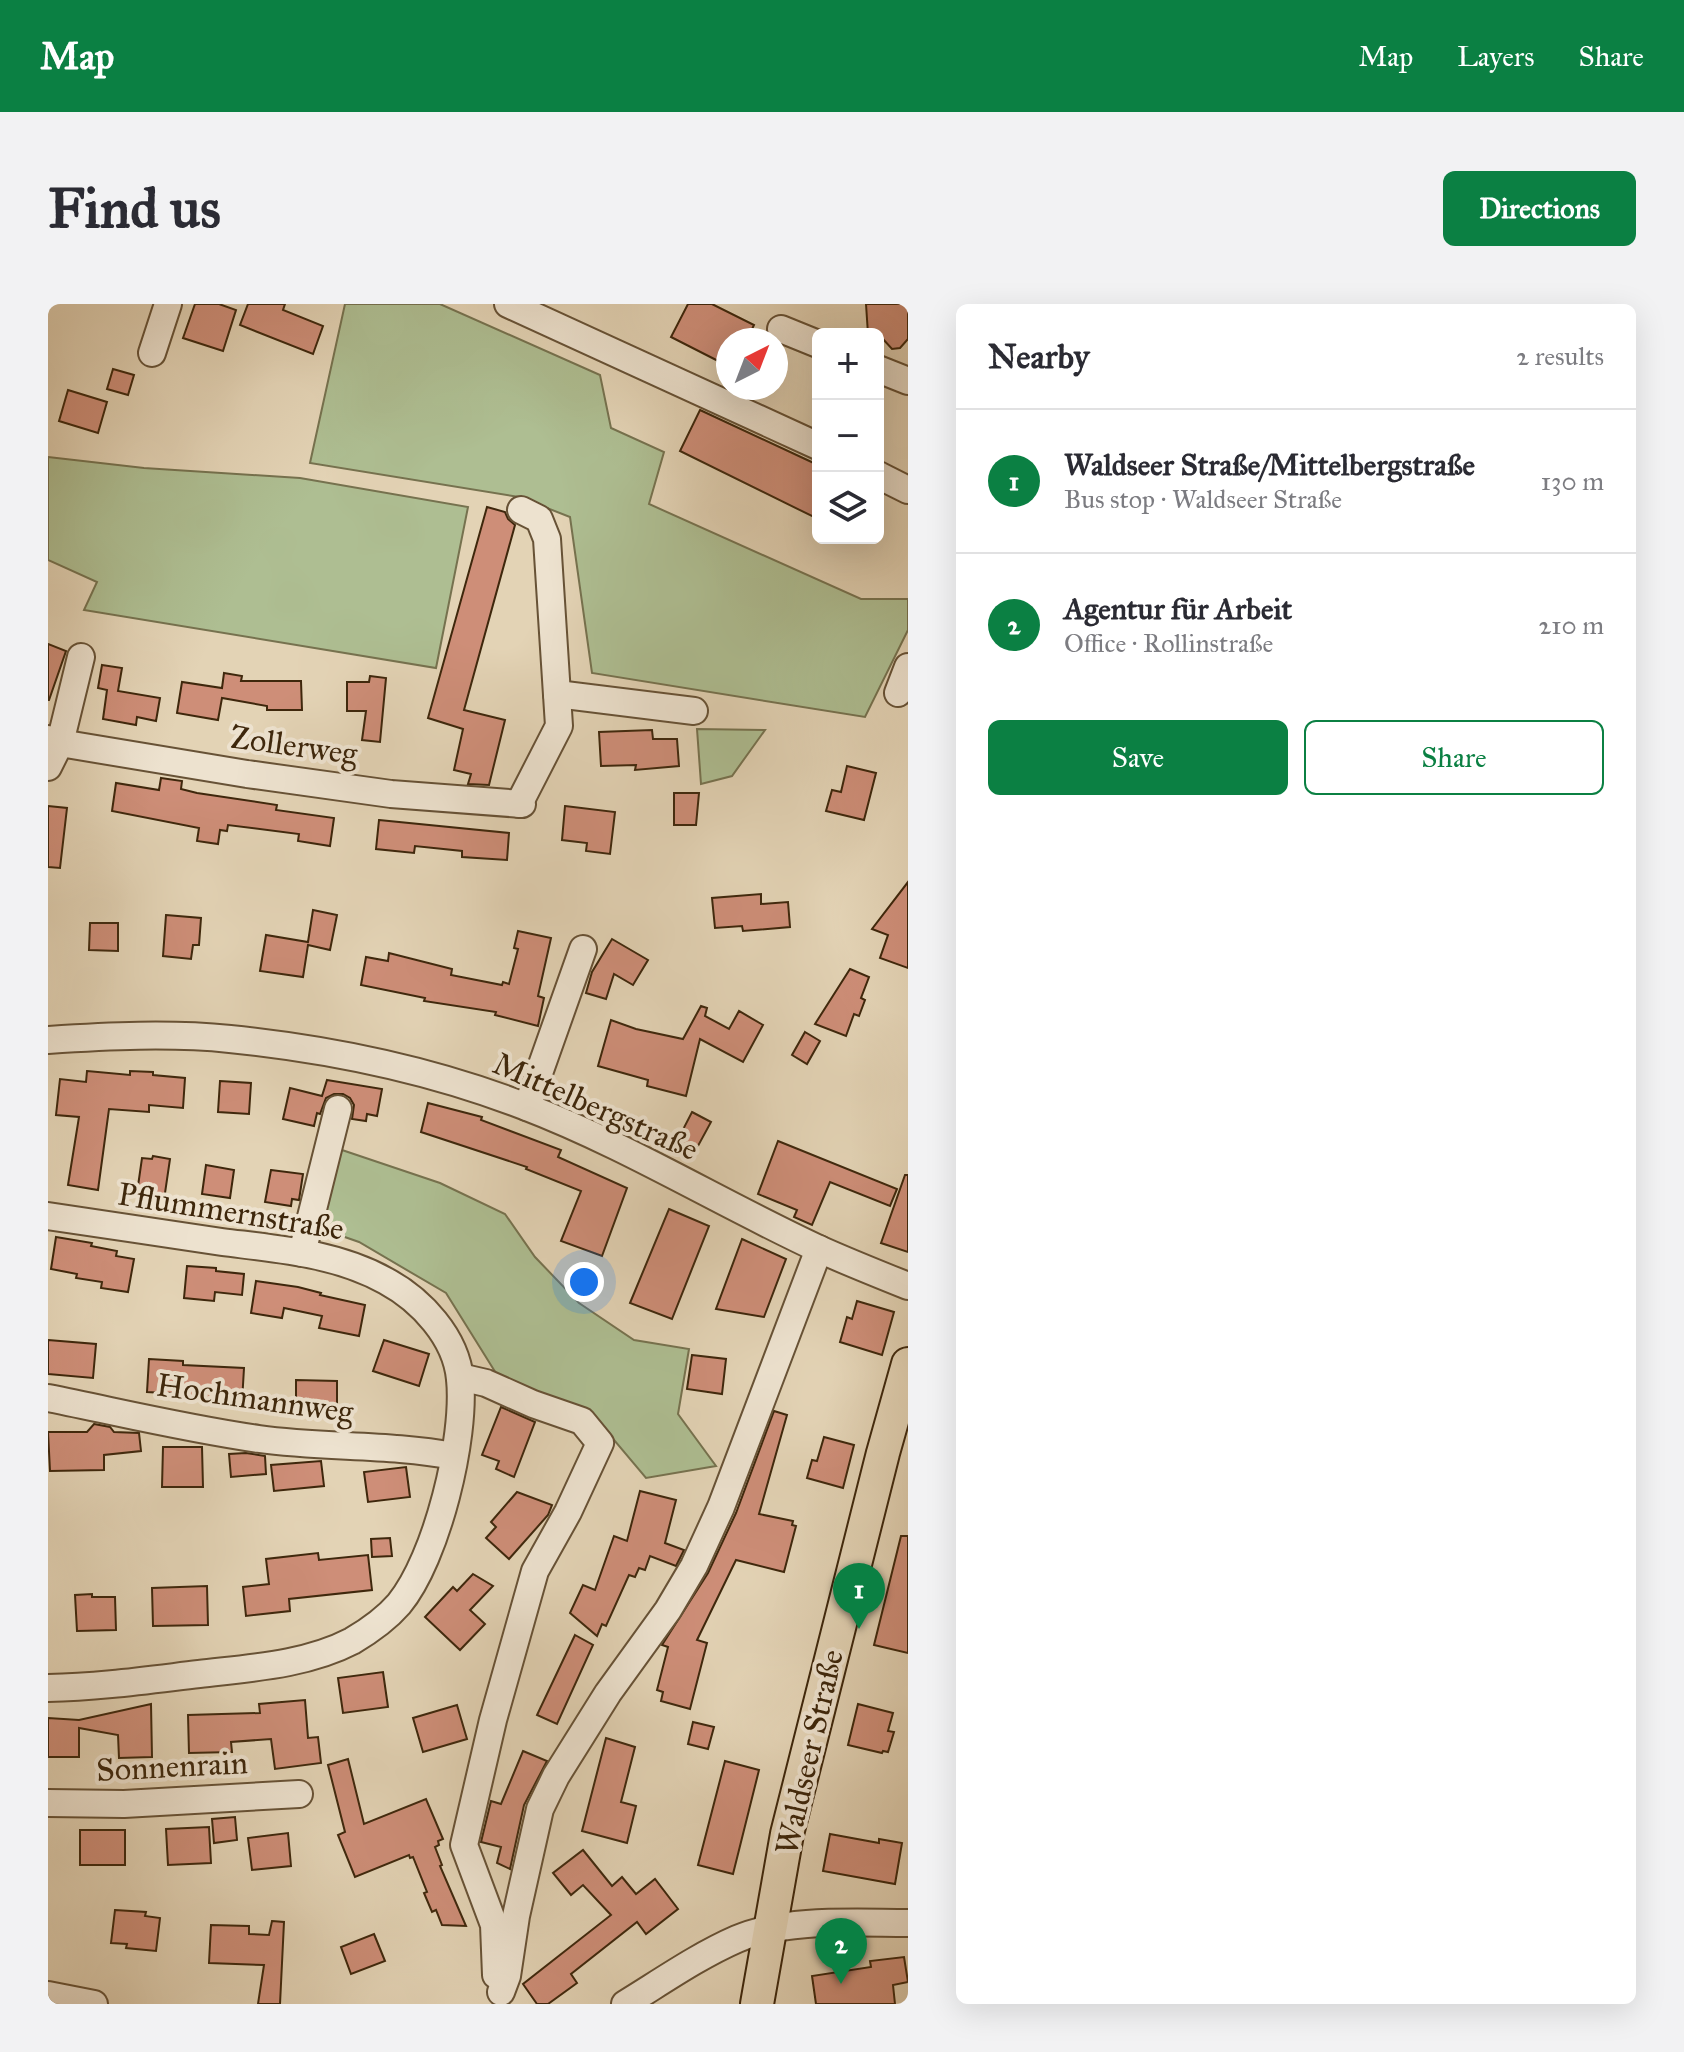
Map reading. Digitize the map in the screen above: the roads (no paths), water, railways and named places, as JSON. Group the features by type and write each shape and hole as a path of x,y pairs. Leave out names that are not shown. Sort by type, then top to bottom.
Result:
{"main road":[{"name":"Waldseer Straße","path":"757,2004 791,1819 908,1364"}],"street":[{"path":"152,353 168,304"},
{"path":"508,304 716,386"},
{"path":"780,325 812,341"},
{"path":"884,371 908,381"},
{"path":"751,400 812,442"},
{"path":"884,478 908,490"},
{"name":"Zollerweg","path":"54,741 247,774 391,794 521,804 559,726 547,539 539,519 521,510"},
{"path":"48,767 81,657"},
{"path":"898,693 908,667"},
{"path":"557,694 694,711"},
{"path":"527,1107 583,949"},
{"name":"Mittelbergstraße","path":"48,1040 140,1036 229,1039 409,1070 527,1107 819,1249 908,1286"},
{"path":"302,1253 338,1109"},
{"name":"Pflummernstraße","path":"48,1216 302,1253 351,1265 387,1281 433,1319 448,1341 460,1377 454,1456 445,1503 418,1575 400,1603 375,1627 310,1658 91,1687 48,1688"},
{"path":"502,1998 540,1809 556,1776 608,1693 668,1610 694,1566 721,1507 819,1249"},
{"path":"460,1377 486,1383 582,1421 600,1443 568,1512 535,1571 493,1720 464,1845 494,1925 494,1966 502,1998"},
{"name":"Hochmannweg","path":"48,1398 257,1439 337,1448 422,1450 454,1456"},
{"name":"Sonnenrain","path":"48,1803 124,1804 299,1794"},
{"path":"625,2004 739,1938 770,1929 848,1923 908,1923"},
{"path":"48,1995 94,2004"}],"place":[{"name":"Waldseer Straße/Mittelbergstraße","path":"859,1629"},
{"name":"Agentur für Arbeit","path":"841,1984"}]}
